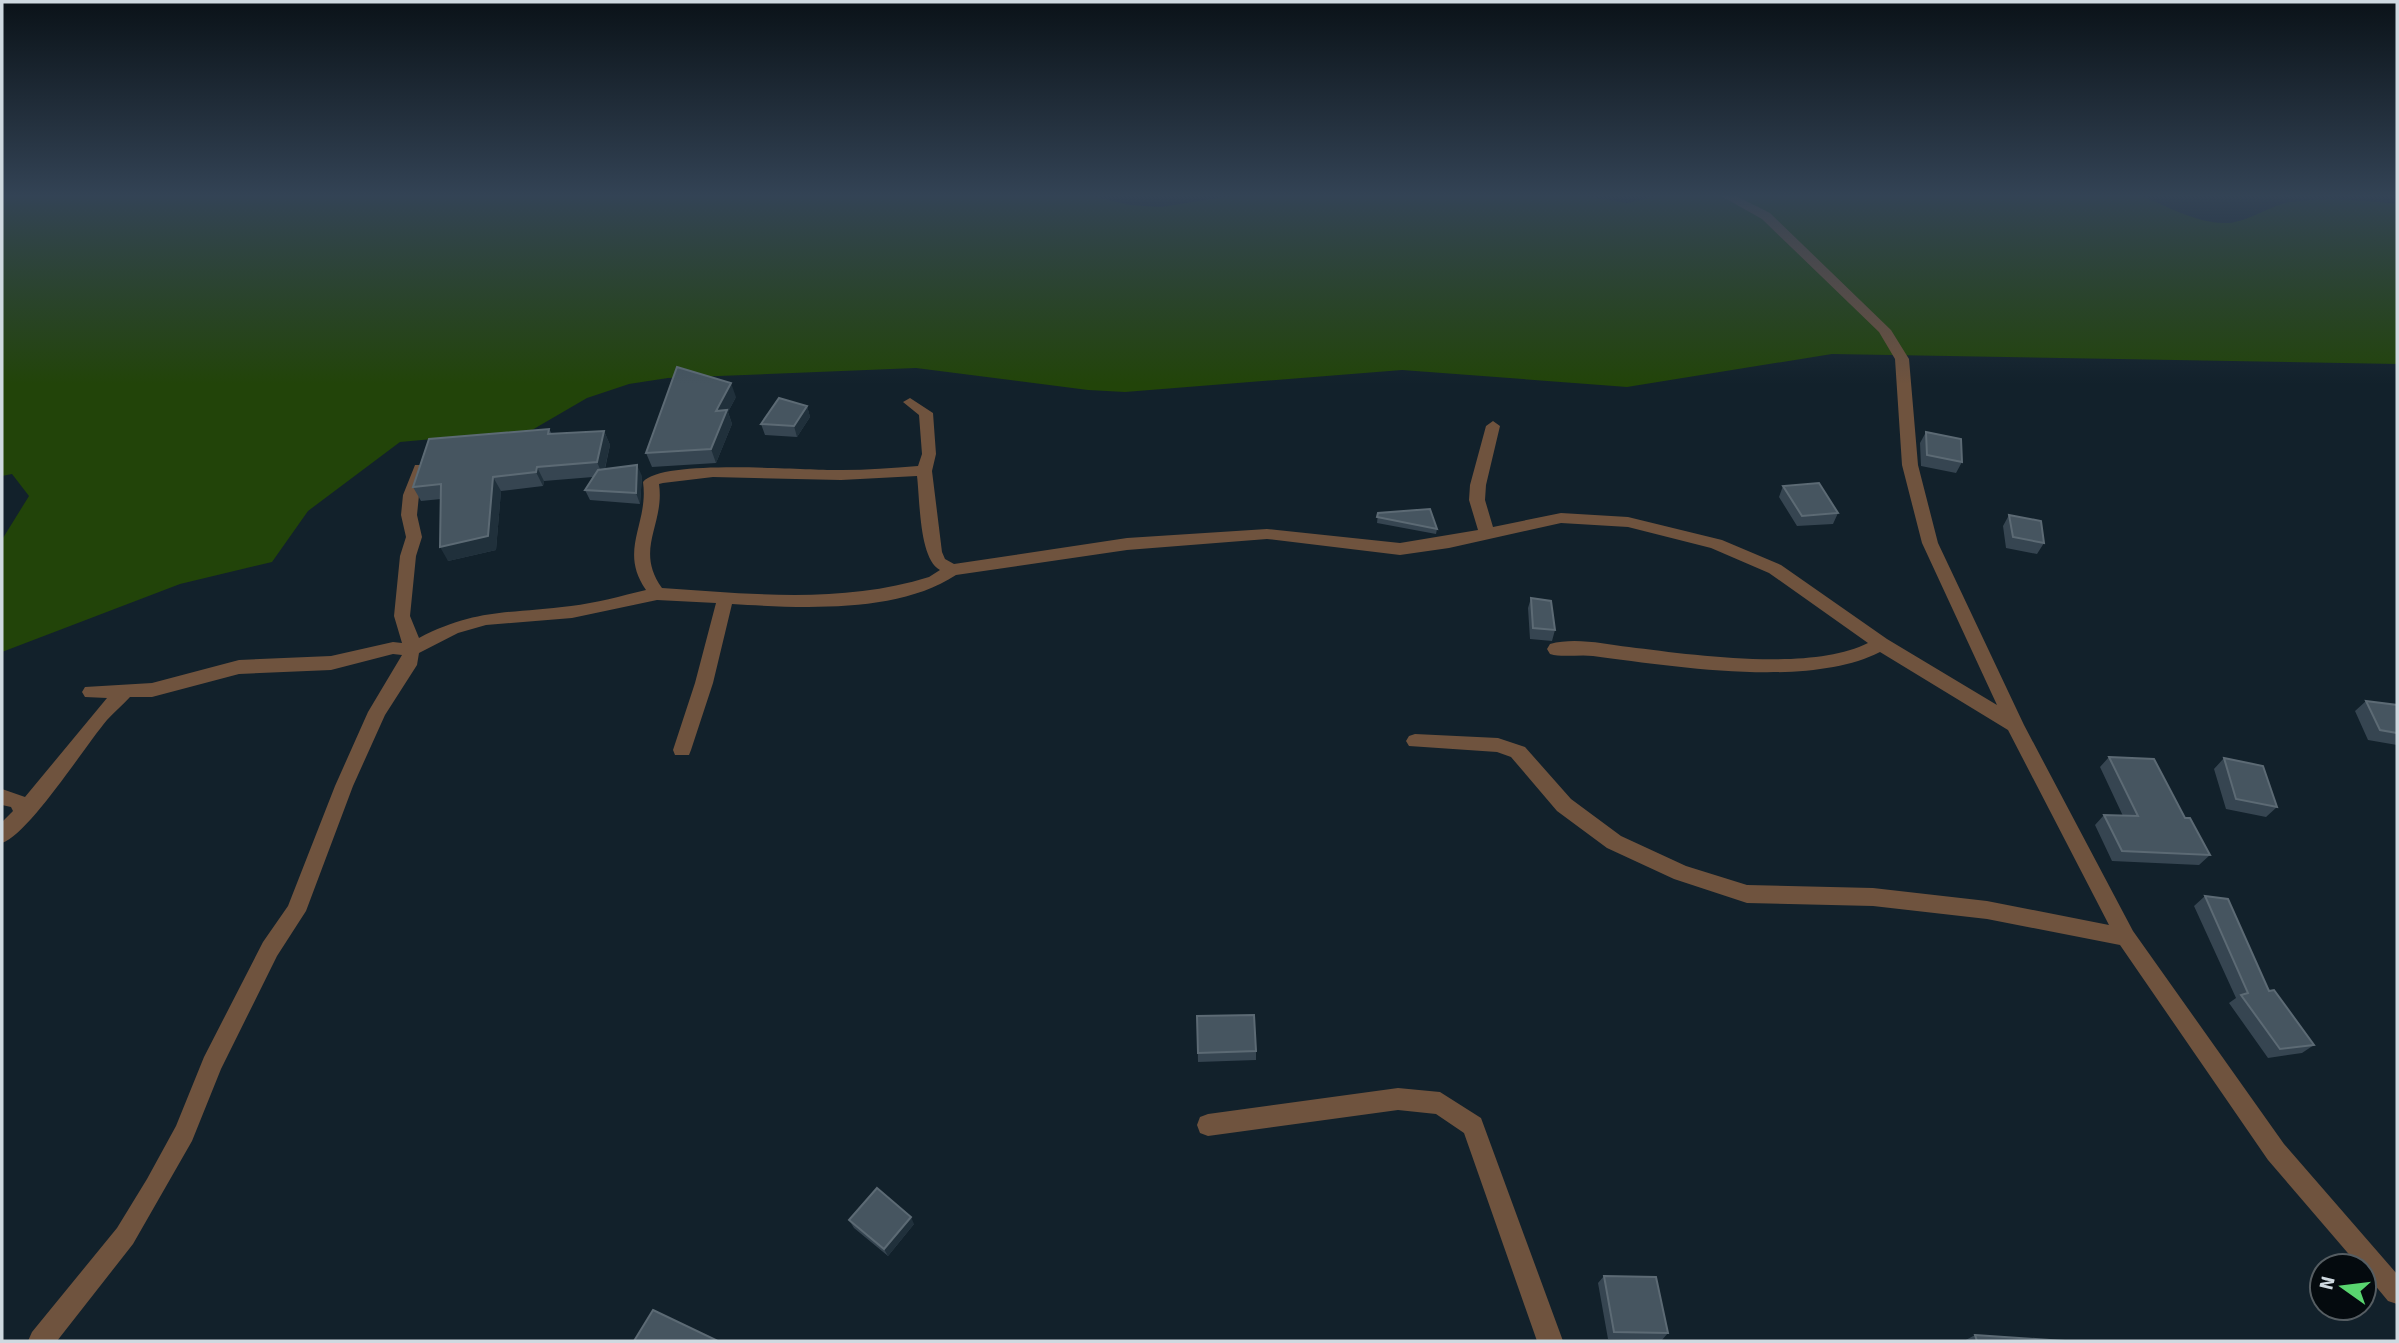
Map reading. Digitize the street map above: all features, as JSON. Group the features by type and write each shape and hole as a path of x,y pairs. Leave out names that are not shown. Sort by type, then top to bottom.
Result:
{"street":[{"path":"1811,259 1884,330 1902,359 1910,465 1930,542 2015,725 2126,937 2276,1152 2397,1292"},
{"path":"910,402 926,413 929,454 924,471 934,552 938,562 952,570"},
{"path":"1486,532 1477,500 1478,485 1493,426"},
{"path":"41,1341 125,1236 171,1158 212,1063 270,949 296,911 344,786 377,712 411,660 402,616 408,556 414,537 409,515 411,495 420,468"},
{"path":"657,594 645,580 642,565 641,541 650,504 650,482 660,478 713,472 841,475 924,471"},
{"path":"91,692 152,690 239,667 331,663 393,648 411,650 453,628 486,619 572,612 657,594 793,602 856,598 923,585 952,570 1127,544 1268,534 1400,549 1449,542 1561,518 1628,522 1716,544 1775,569 1881,644 2015,725"},
{"path":"682,750 725,599"},
{"path":"1556,649 1583,648 1774,666 1851,658 1874,650 1881,644"},
{"path":"2,835 24,812 102,714 127,690"},
{"path":"1415,741 1498,745 1518,752 1564,805 1614,842 1681,873 1747,894 1873,897 1987,911 2126,937"},
{"path":"2,797 17,800 24,812"},
{"path":"1208,1125 1398,1098 1440,1102 1473,1126 1550,1341"}],"green space":[{"path":"2,259 2397,259 2397,364 1832,354 1627,387 1402,370 1125,392 1088,390 916,368 668,378 629,384 587,398 532,430 400,442 308,511 272,562 180,584 2,652 3,538 29,496 12,474 2,476"}],"building":[{"path":"677,367 731,383 716,411 727,410 711,449 646,453"},
{"path":"779,398 807,406 794,426 761,424"},
{"path":"549,429 548,434 604,431 597,462 537,467 536,472 493,477 488,536 440,547 441,484 413,487 429,439"},
{"path":"1926,432 1961,439 1962,462 1927,455"},
{"path":"637,465 636,493 585,490 598,470"},
{"path":"1819,483 1838,513 1802,516 1783,486"},
{"path":"1430,509 1437,529 1377,517 1378,513"},
{"path":"2009,515 2041,521 2044,543 2013,537"},
{"path":"1531,598 1551,601 1555,630 1533,628"},
{"path":"2366,701 2397,705 2397,733 2380,730"},
{"path":"2109,757 2154,759 2185,818 2190,818 2210,855 2122,851 2104,815 2138,816"},
{"path":"2224,758 2263,766 2277,807 2236,799"},
{"path":"2205,896 2228,899 2269,991 2274,990 2314,1045 2280,1049 2241,995 2248,993"},
{"path":"1254,1015 1256,1051 1198,1053 1197,1016"},
{"path":"877,1188 911,1217 884,1249 849,1220"},
{"path":"1604,1276 1656,1277 1668,1333 1614,1332"},
{"path":"653,1310 716,1340 634,1341"},
{"path":"1975,1335 2065,1341 1977,1341"}]}
